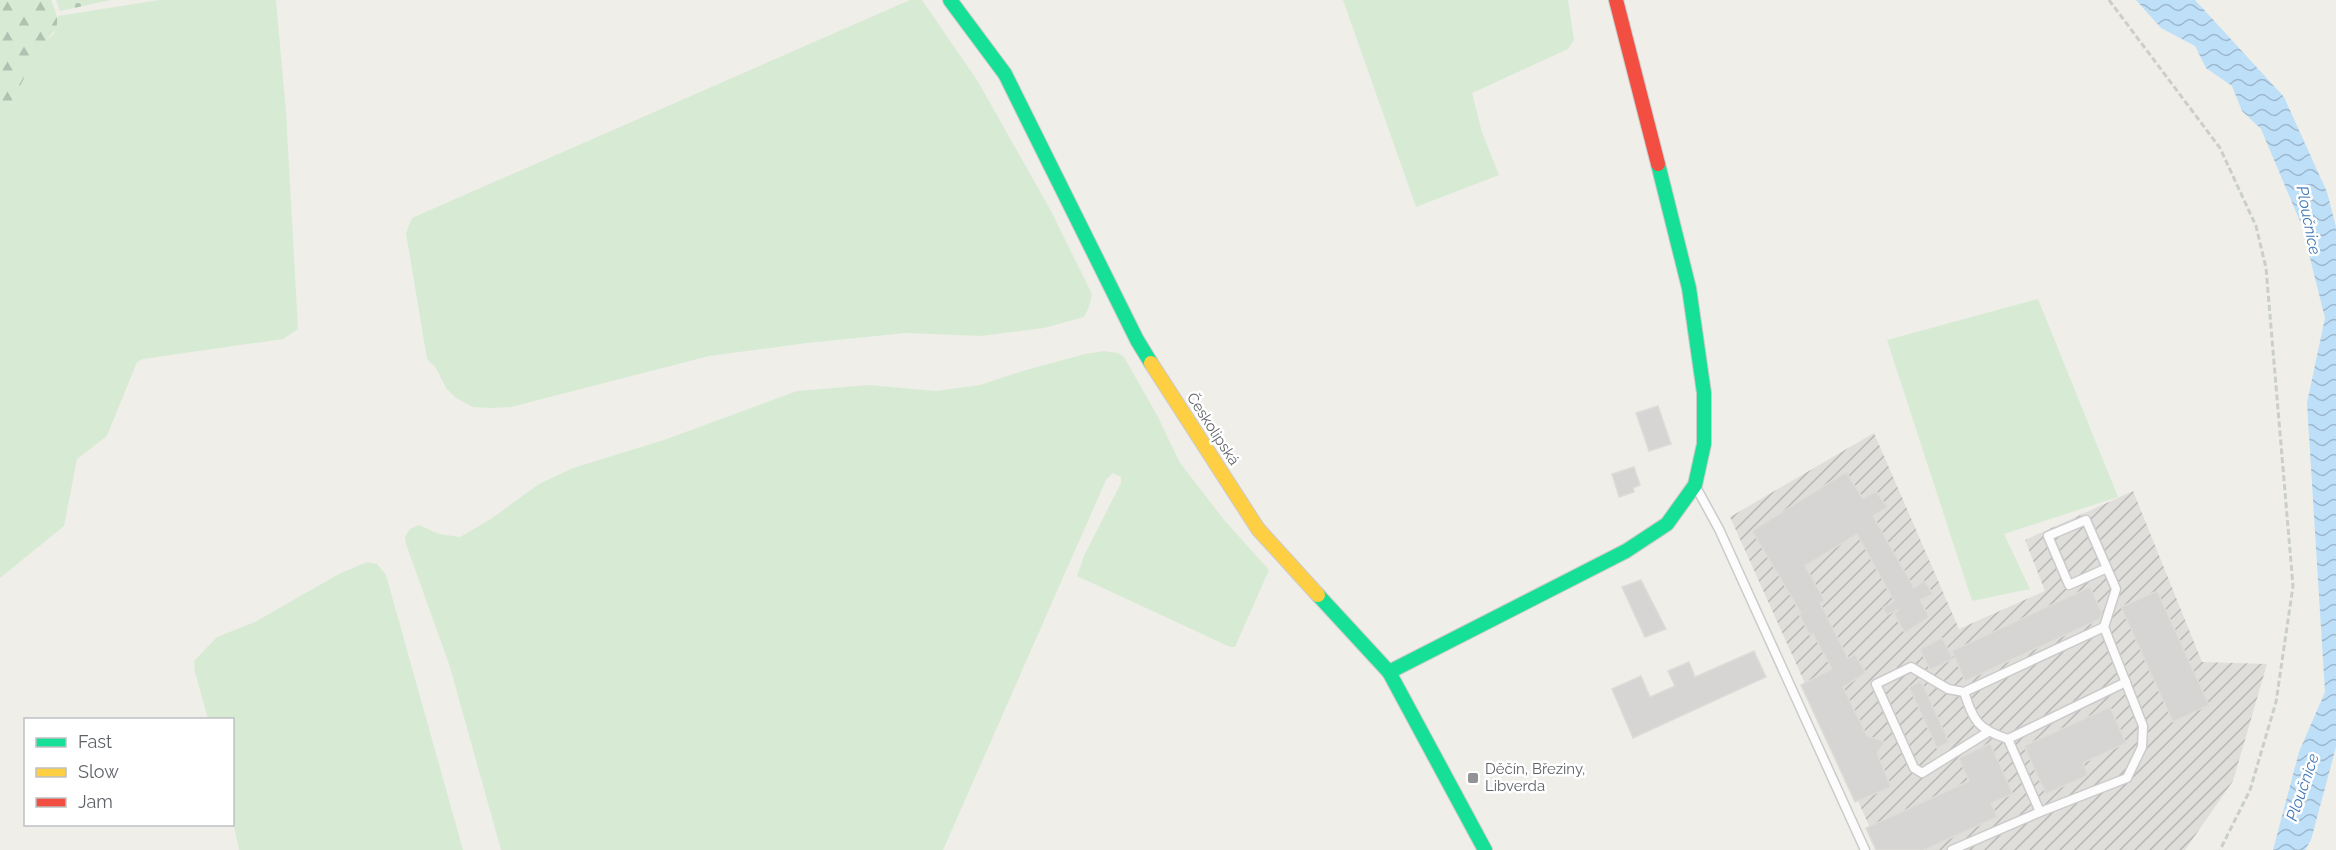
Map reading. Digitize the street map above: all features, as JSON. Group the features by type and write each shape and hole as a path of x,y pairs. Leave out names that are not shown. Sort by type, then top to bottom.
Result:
{"main road":[{"name":"Českolipská","path":"950,0 1005,74 1137,340 1258,529 1389,672 1485,850"},
{"path":"1389,672 1626,551 1667,524 1695,485 1704,444 1704,393 1689,288 1616,0"}],"lane":[{"path":"1695,485 1719,529 1865,850"},
{"path":"1952,850 2127,778 2142,747 2143,726 2104,627 2116,589 2107,568 2086,520 2048,536 2069,585 2107,568"},
{"path":"1988,732 1922,772 1914,768 1876,684 1911,667 1948,689 1964,692 2104,627"},
{"path":"1964,692 1973,716 1988,732 2008,739 2126,682"},
{"path":"2008,739 2040,812"}],"path":[{"path":"2109,0 2220,148 2256,226 2266,268 2293,586 2276,702 2250,790 2220,850"}],"shaded area":[{"path":"1874,433 1959,629 2045,591 2025,540 2133,491 2202,662 2267,664 2233,781 2185,850 1880,850 1730,517"}],"green space":[{"path":"0,0 51,0 57,24 37,52 0,127"},
{"path":"56,0 111,0 60,11"},
{"path":"159,0 276,0 286,112 298,329 283,339 143,359 137,362 107,436 77,459 64,526 0,578 0,127 37,52 54,34 58,16"},
{"path":"910,0 922,0 977,80 1050,209 1092,294 1084,317 1044,328 980,336 906,333 709,356 511,407 473,407 456,398 446,388 436,368 427,359 406,233 412,218"},
{"path":"1343,0 1568,0 1574,40 1568,49 1472,93 1482,132 1499,175 1416,207"},
{"path":"2038,299 2118,497 2004,534 2030,589 1972,601 1887,340"},
{"path":"1104,351 1118,353 1124,357 1157,415 1180,463 1225,521 1269,570 1235,647 1230,647 1077,576 1084,556 1121,483 1121,477 1113,473 1106,480 943,850 501,850 450,667 406,544 405,537 410,529 419,525 439,534 460,537 491,519 539,484 573,468 664,440 797,391 869,385 936,391 980,385 1026,370"},
{"path":"367,562 377,564 386,575 463,850 239,850 234,826 234,718 208,718 194,661 217,637 255,622 339,574"}],"water":[{"name":"Ploučnice","path":"2136,0 2195,0 2284,97 2327,192 2336,227 2336,747 2311,840 2305,850 2273,850 2299,752 2325,692 2307,403 2325,318 2302,226 2261,129 2242,111 2232,86 2206,68 2195,46 2161,28"}],"building":[{"path":"1658,406 1671,444 1649,451 1636,413"},
{"path":"1634,467 1640,485 1633,488 1634,492 1619,497 1612,474"},
{"path":"1846,472 1863,499 1876,491 1887,507 1873,516 1914,588 1924,581 1933,594 1920,600 1929,617 1905,633 1894,614 1899,609 1887,615 1883,608 1894,601 1857,534 1805,566 1825,601 1820,603 1848,658 1855,654 1866,673 1843,687 1867,736 1885,742 1877,753 1891,787 1855,802 1801,685 1832,669 1813,634 1810,635 1799,614 1801,613 1752,531"},
{"path":"1641,580 1666,629 1645,637 1622,587"},
{"path":"2090,587 2102,613 2100,619 1965,681 1952,651"},
{"path":"2157,591 2209,705 2173,722 2121,607"},
{"path":"1942,638 1953,659 1930,670 1920,649"},
{"path":"1754,651 1766,677 1633,738 1612,689 1641,676 1650,697 1675,686 1668,671 1689,662 1695,677"},
{"path":"1921,681 1949,742 1937,748 1909,687"},
{"path":"2110,707 2126,743 2083,763 2088,775 2046,794 2024,746"},
{"path":"1990,743 2013,794 1991,803 1997,817 1924,850 1876,850 1866,828 1969,781 1959,758"}],"traffic: fast":[{"path":"950,0 1005,74 1137,340 1151,363"},
{"path":"1389,672 1626,551 1667,524 1695,485 1704,444 1704,393 1689,288 1658,164"},
{"path":"1318,595 1389,672 1485,850"}],"traffic: slow":[{"path":"1151,363 1258,529 1318,595"}],"traffic: jam":[{"path":"1616,0 1658,164"}],"place":[{"name":"Děčín, Březiny, Libverda","path":"1473,778"}]}
